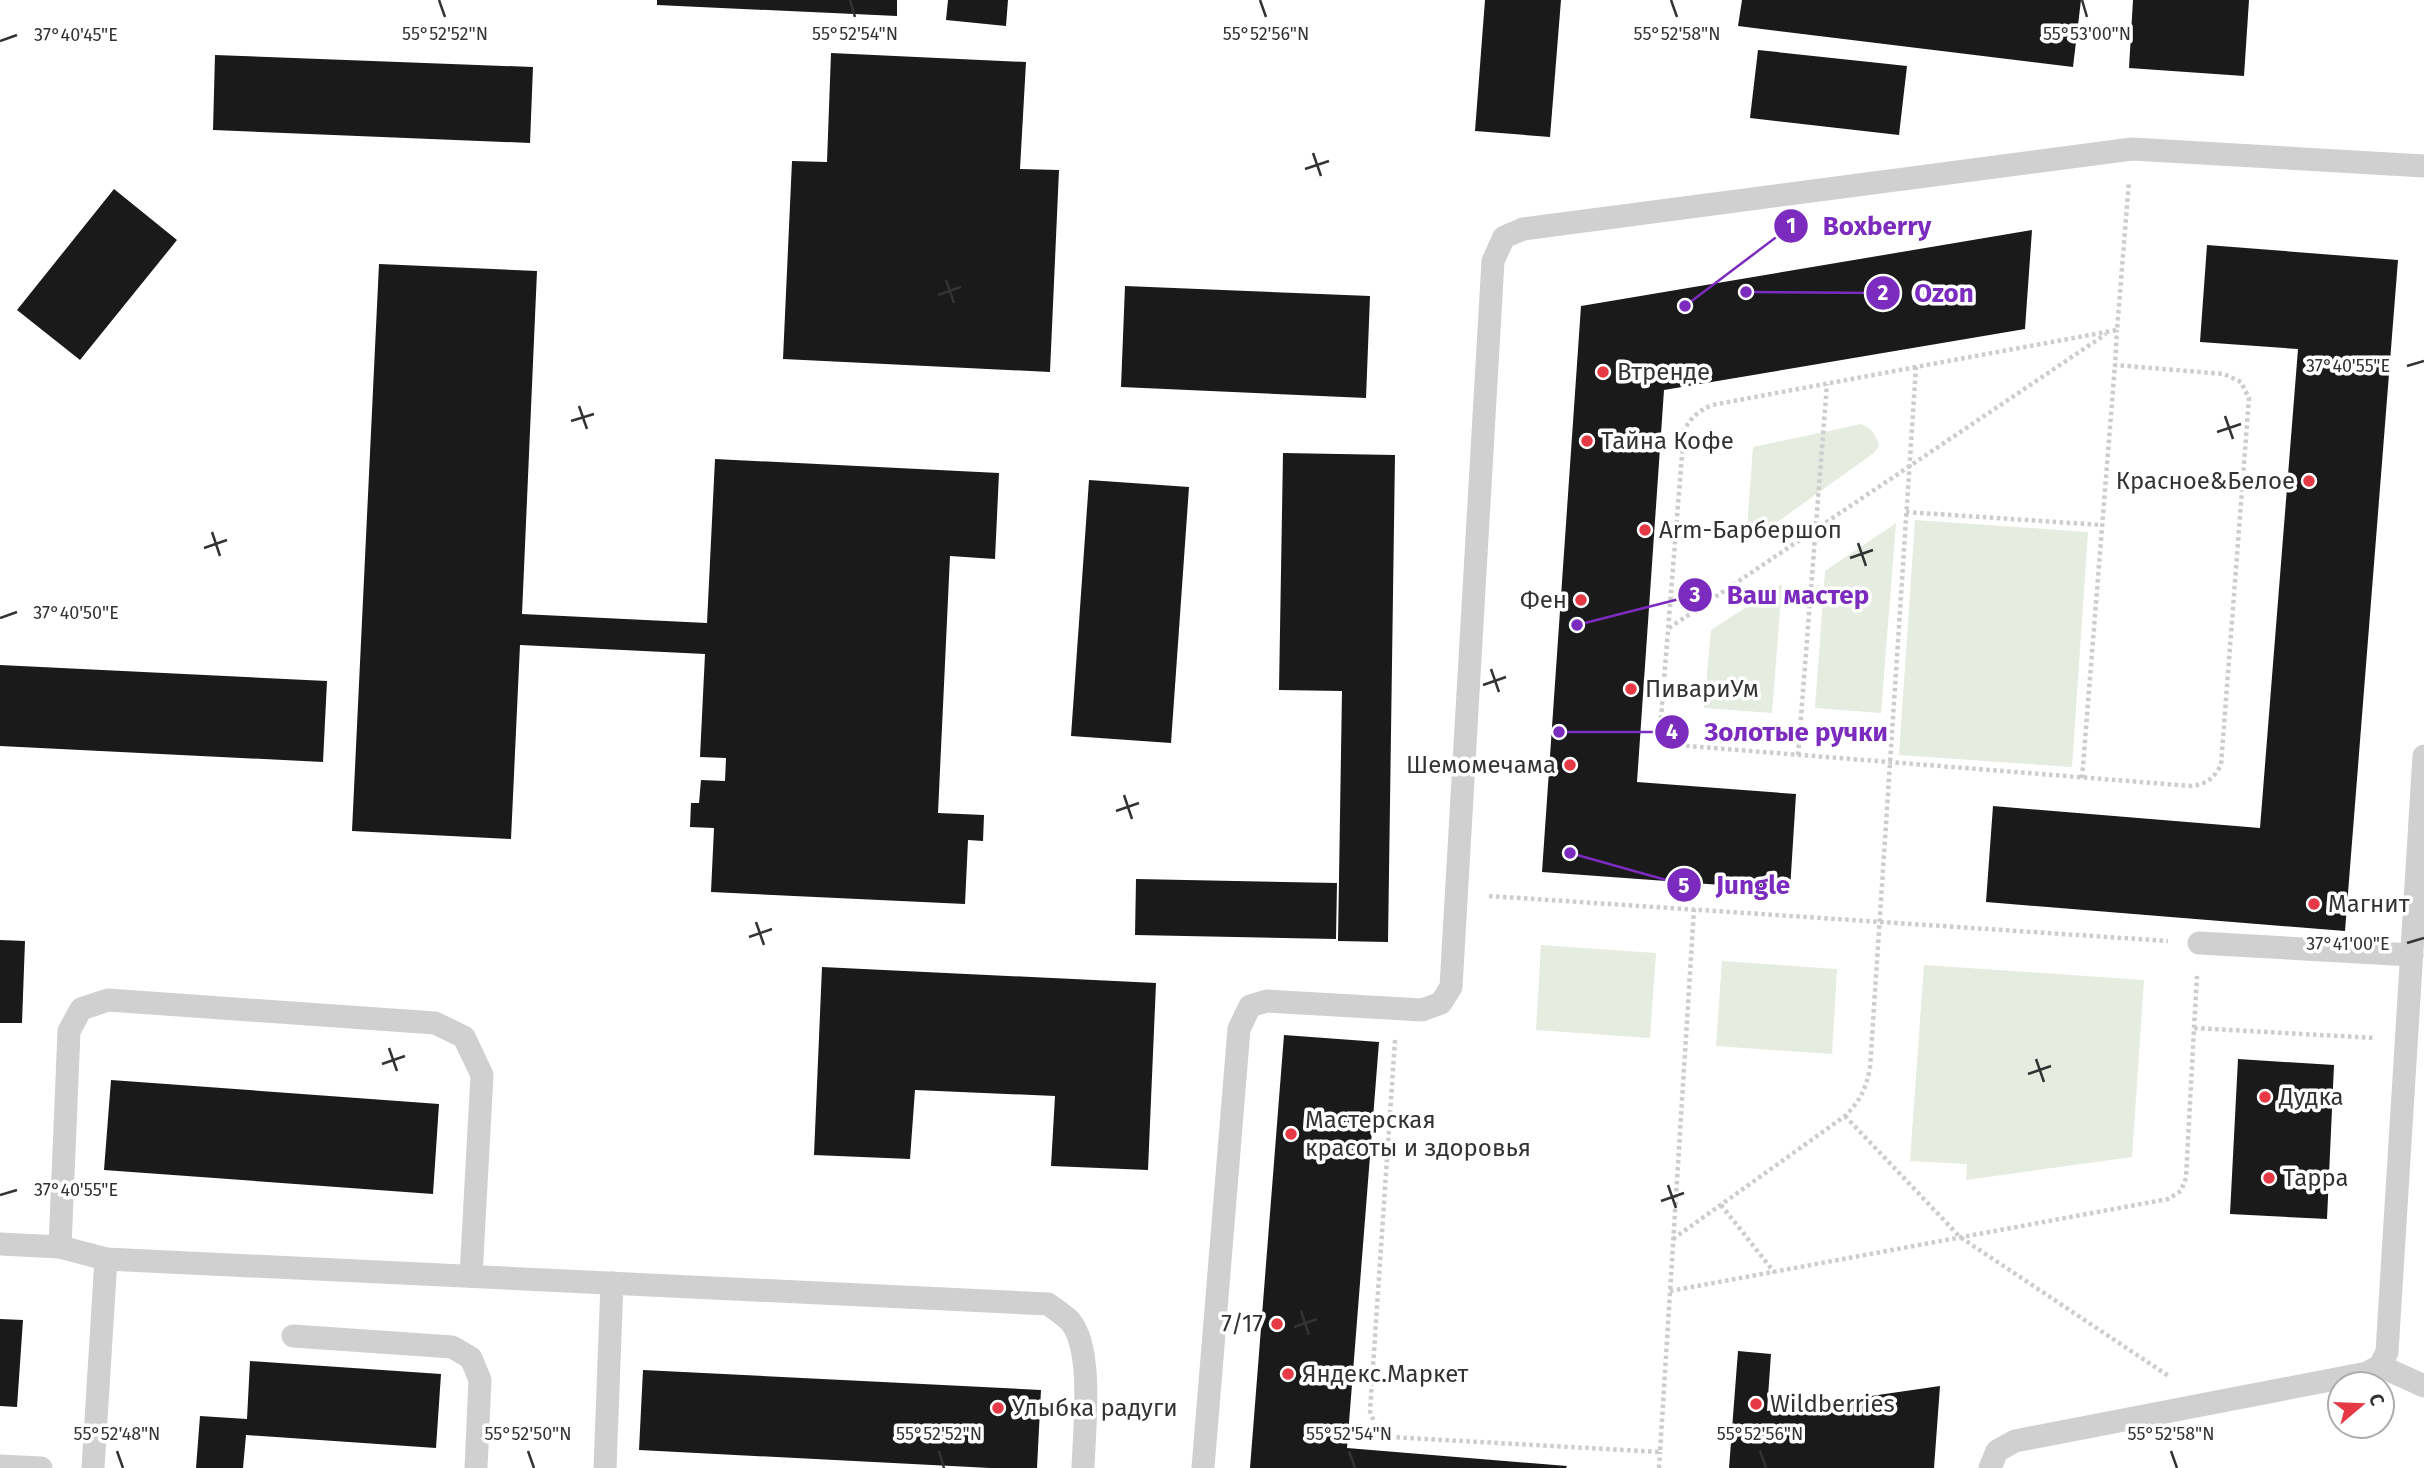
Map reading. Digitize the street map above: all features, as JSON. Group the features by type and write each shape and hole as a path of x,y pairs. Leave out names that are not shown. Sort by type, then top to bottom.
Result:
{"lane":[{"path":"1203,1468 1239,1029 1250,1006 1267,1001 1422,1010 1441,1003 1451,987 1493,261 1504,237 1523,229 2132,149 2424,166"},
{"path":"1990,1468 1997,1451 2015,1441 2367,1373 2380,1366 2388,1352 2424,756"},
{"path":"2199,943 2412,955"},
{"path":"60,1247 69,1031 81,1009 108,1000 435,1023 464,1037 482,1075 471,1276"},
{"path":"0,1244 60,1247 106,1259 1048,1304 1070,1321 1080,1337 1085,1361 1083,1468"},
{"path":"93,1468 106,1259"},
{"path":"605,1468 612,1283"},
{"path":"293,1336 452,1347 471,1358 480,1380 476,1468"},
{"path":"2380,1366 2424,1386"},
{"path":"0,1465 41,1468"}],"path":[{"path":"2082,778 2132,149"},
{"path":"2115,365 2224,374 2241,382 2249,398 2221,765 2209,781 2191,786 1688,746 1669,736 1661,718 1684,430 1703,409 1712,405 2117,330"},
{"path":"1669,628 2110,331"},
{"path":"1674,1239 1845,1116 1857,1104 1867,1085 1916,367"},
{"path":"1798,755 1827,384"},
{"path":"1906,512 2102,525"},
{"path":"1457,894 2199,943 2186,1178 2180,1191 2168,1199 1670,1292"},
{"path":"1659,1468 1694,909"},
{"path":"1398,1009 1370,1411 1376,1428 1390,1437 1660,1452"},
{"path":"2194,1028 2407,1040"},
{"path":"1845,1116 1960,1237 2210,1404"},
{"path":"1721,1205 1774,1272"}],"shaded area":[{"path":"1861,424 1871,430 1876,438 1879,446 1874,453 1766,530 1747,529 1753,447"},
{"path":"1915,520 2088,532 2072,767 1899,755"},
{"path":"1896,523 1881,713 1815,708 1825,571"},
{"path":"1782,584 1772,713 1704,708 1711,630"},
{"path":"1541,945 1656,953 1650,1038 1536,1030"},
{"path":"1722,961 1837,969 1832,1054 1716,1046"},
{"path":"1924,965 2144,980 2132,1157 1966,1180 1967,1164 1910,1161"}],"building":[{"path":"657,0 897,0 897,16 657,5"},
{"path":"948,0 1008,0 1006,26 946,20"},
{"path":"1485,0 1561,0 1550,137 1475,131"},
{"path":"1742,0 2081,0 2073,67 1738,26"},
{"path":"2133,0 2249,0 2244,76 2129,68"},
{"path":"1758,50 1907,66 1899,135 1750,118"},
{"path":"831,53 1026,62 1020,169 1059,170 1050,372 783,359 792,161 827,162"},
{"path":"215,55 533,67 530,143 213,130"},
{"path":"114,189 177,240 80,360 17,310"},
{"path":"2032,230 2025,329 1664,390 1637,782 1796,794 1790,890 1542,872 1581,306"},
{"path":"2207,245 2398,260 2345,931 1986,902 1993,806 2260,828 2298,349 2200,342"},
{"path":"379,264 537,271 522,614 707,623 715,459 999,473 995,559 950,556 938,813 984,815 983,841 968,840 965,904 711,892 714,828 690,827 691,803 699,803 701,780 725,781 726,758 700,757 705,654 520,645 511,839 352,831"},
{"path":"1125,286 1370,296 1366,398 1121,387"},
{"path":"1283,453 1395,455 1388,942 1338,941 1342,691 1279,690"},
{"path":"1089,480 1189,487 1171,743 1071,736"},
{"path":"0,665 327,681 323,762 0,746"},
{"path":"1136,879 1337,883 1336,939 1135,935"},
{"path":"0,940 25,941 22,1023 0,1023"},
{"path":"822,967 1156,983 1148,1170 1051,1166 1055,1096 915,1090 910,1159 814,1155"},
{"path":"1284,1035 1379,1042 1347,1448 1567,1466 1566,1468 1250,1468"},
{"path":"2238,1059 2334,1065 2327,1219 2230,1214"},
{"path":"111,1080 439,1104 433,1194 104,1170"},
{"path":"0,1319 23,1320 17,1407 0,1406"},
{"path":"1738,1351 1771,1354 1767,1411 1940,1386 1934,1468 1729,1468"},
{"path":"250,1361 441,1374 436,1448 246,1435 243,1468 196,1468 200,1416 247,1419"},
{"path":"643,1370 1041,1390 1037,1468 990,1468 639,1450"}],"place":[{"name":"Ozon","path":"1746,292"},
{"name":"Boxberry","path":"1685,306"},
{"name":"Втренде","path":"1603,372"},
{"name":"Тайна Кофе","path":"1587,441"},
{"name":"Красное&Белое","path":"2309,481"},
{"name":"Arm-Барбершоп","path":"1645,530"},
{"name":"Фен","path":"1581,600"},
{"name":"Ваш мастер","path":"1577,625"},
{"name":"ПивариУм","path":"1631,689"},
{"name":"Золотые ручки","path":"1559,732"},
{"name":"Шемомечама","path":"1570,765"},
{"name":"Jungle","path":"1570,853"},
{"name":"Магнит","path":"2314,904"},
{"name":"Дудка","path":"2265,1097"},
{"name":"Мастерская красоты и здоровья","path":"1291,1134"},
{"name":"Тарра","path":"2269,1178"},
{"name":"7/17","path":"1277,1324"},
{"name":"Яндекс.Маркет","path":"1288,1374"},
{"name":"Wildberries","path":"1756,1404"},
{"name":"Улыбка радуги","path":"998,1408"}]}
